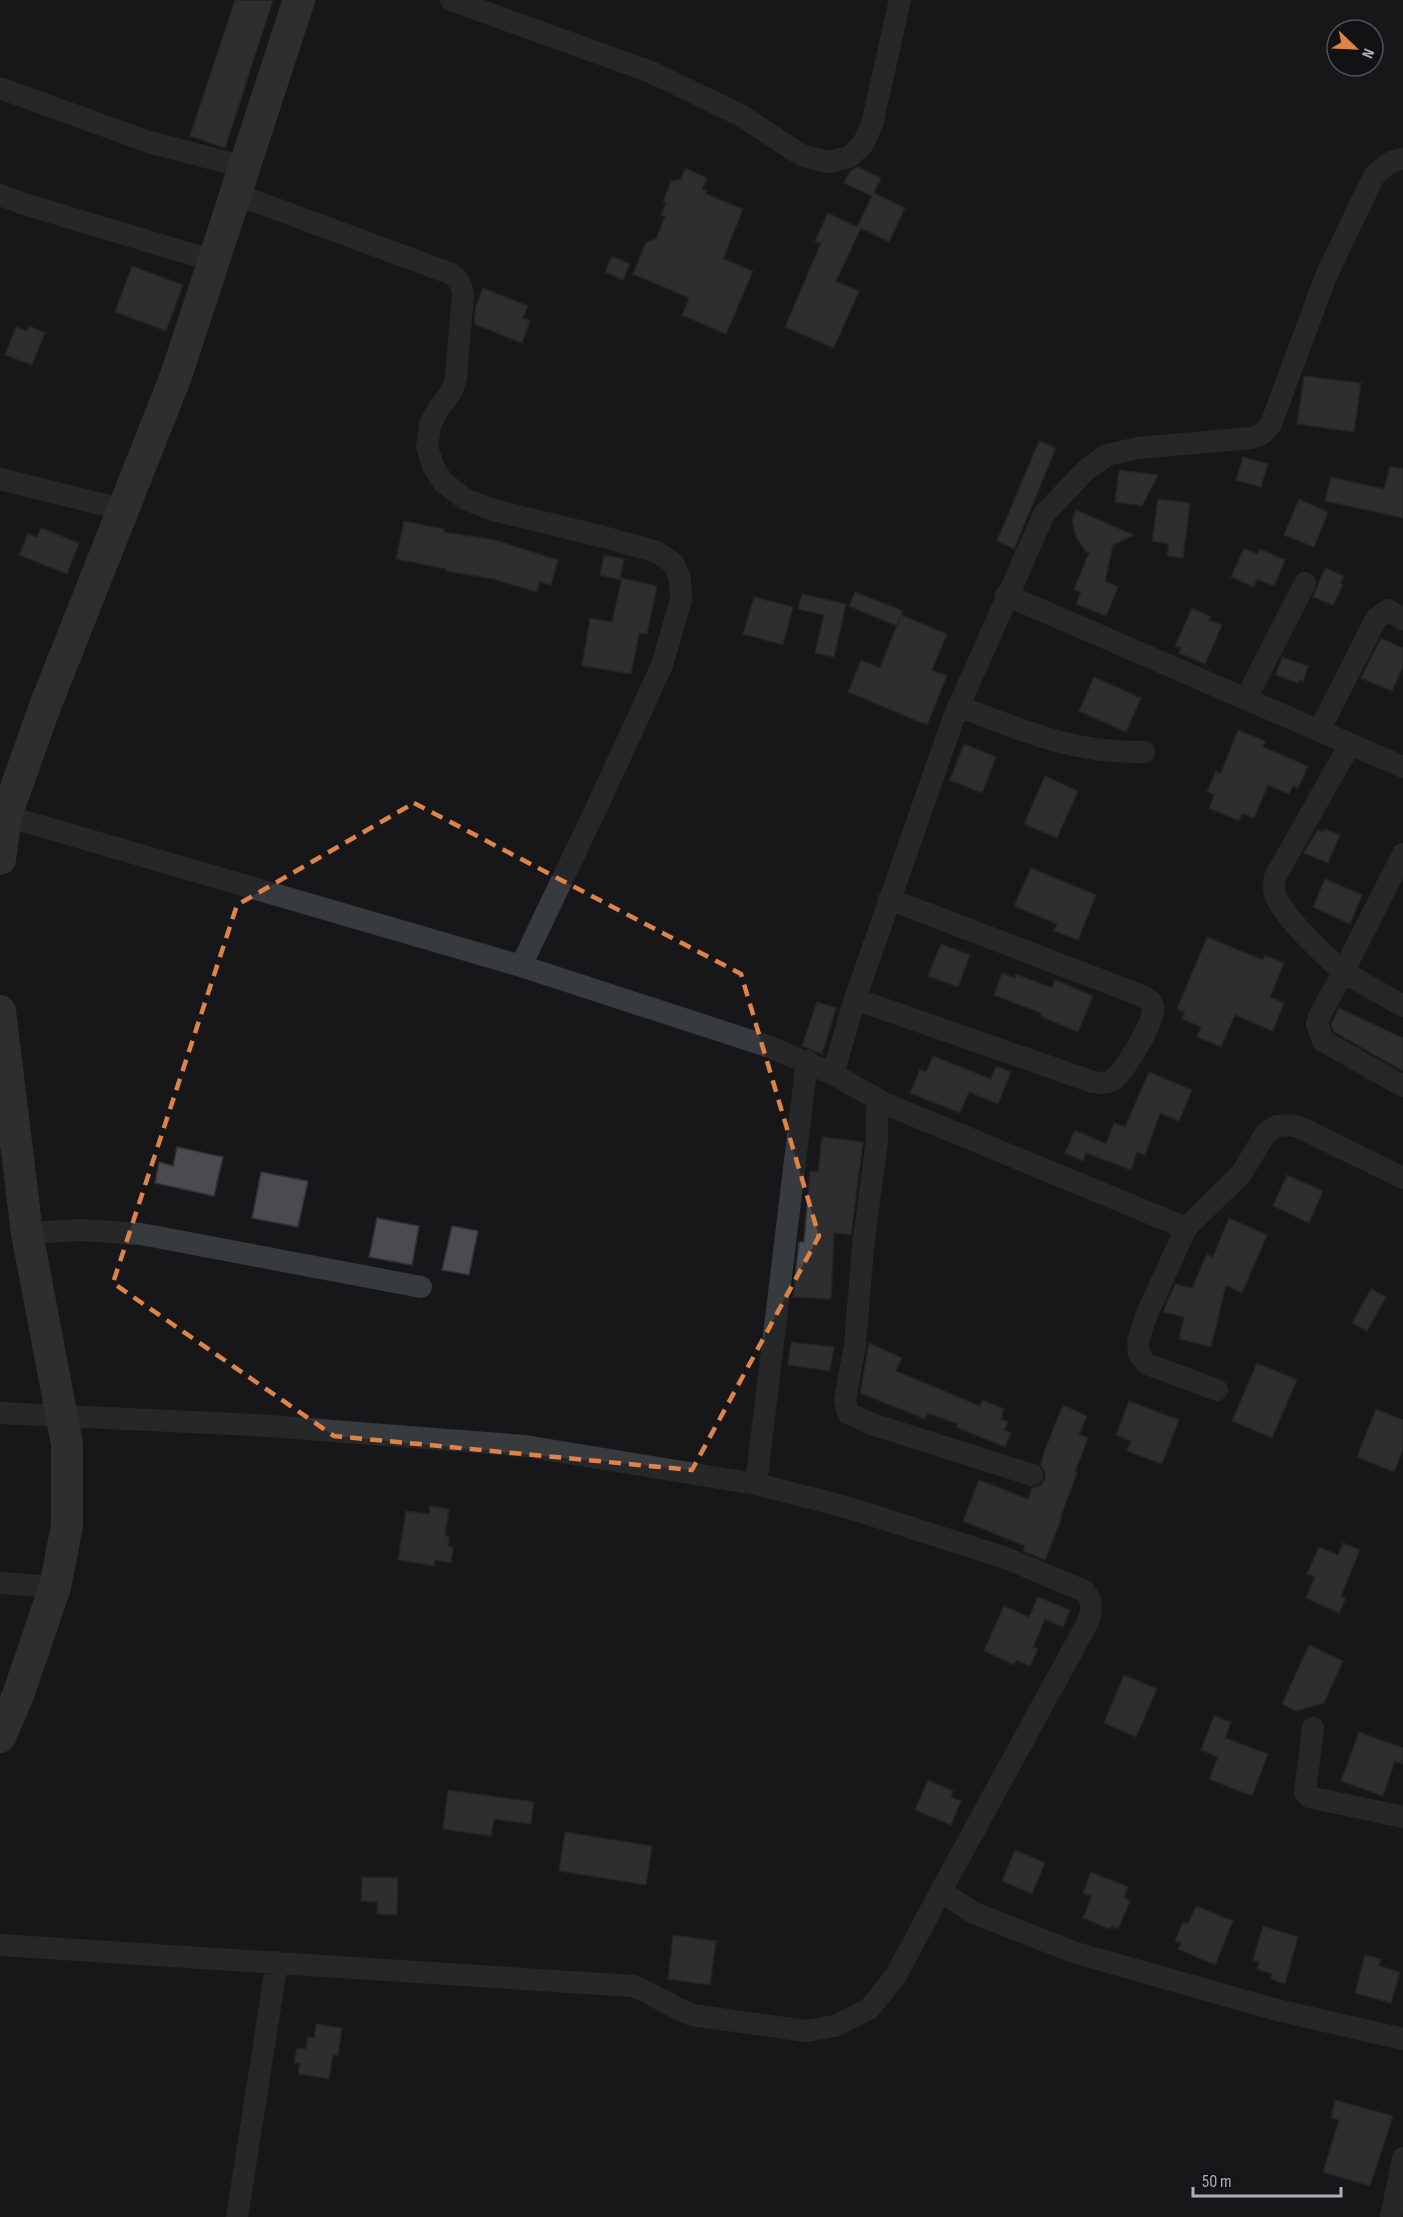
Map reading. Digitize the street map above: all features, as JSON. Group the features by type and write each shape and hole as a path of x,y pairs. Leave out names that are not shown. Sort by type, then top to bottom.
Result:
{"main road":[{"path":"0,859 6,816 44,709 176,376 299,0"},
{"path":"0,1011 27,1233 67,1444 67,1527 56,1587 18,1695 0,1737"}],"street":[{"path":"452,0 651,72 742,116 803,156 829,162 849,157 863,144 872,124 900,0"},
{"path":"0,88 149,142 457,278 462,285 463,296 456,377 452,391 430,425 427,447 433,466 443,482 465,499 493,510 657,552 673,563 680,578 681,600 662,665 520,966"},
{"path":"833,1074 855,999 958,706 1044,514 1087,469 1107,455 1138,448 1251,438 1266,431 1271,424 1326,276 1374,176 1385,165 1403,159"},
{"path":"0,195 214,261"},
{"path":"0,479 124,510"},
{"path":"1246,699 1305,583"},
{"path":"1006,595 1403,767"},
{"path":"1319,731 1376,620 1388,610 1403,619"},
{"path":"958,706 1048,740 1085,749 1116,753 1144,752"},
{"path":"1350,744 1275,877 1274,892 1307,939 1343,972 1403,1006"},
{"path":"6,816 520,966 770,1047 807,1061 886,1104 1186,1228"},
{"path":"1403,854 1317,1024 1323,1041 1403,1086"},
{"path":"855,999 1102,1084 1112,1081 1122,1072 1151,1020 1154,1010 1150,1001 1145,997 889,899"},
{"path":"756,1484 807,1061"},
{"path":"886,1104 877,1111 877,1140 862,1247 855,1345 845,1400 848,1413 872,1424 1032,1474"},
{"path":"1216,1390 1147,1364 1139,1354 1138,1341 1146,1316 1186,1228 1241,1174 1266,1133 1277,1126 1299,1127 1403,1178"},
{"path":"27,1233 81,1230 141,1234 422,1287"},
{"path":"0,1413 255,1425 525,1446 756,1484 846,1507 1006,1558 1084,1591 1091,1599 1092,1606 1089,1620 895,1977 869,2008 835,2026 806,2031 692,2015 674,2009 650,1992 633,1986 0,1945"},
{"path":"0,1583 56,1587"},
{"path":"1313,1728 1305,1792 1310,1797 1403,1817"},
{"path":"941,1891 974,1913 1076,1953 1277,2010 1403,2039"},
{"path":"237,2217 277,1962"},
{"path":"1391,2217 1403,2158"}],"highlighted area":[{"path":"414,803 741,974 819,1236 692,1470 334,1436 113,1283 237,905"}],"building":[{"path":"235,0 273,0 225,148 190,136"},
{"path":"858,167 881,178 874,193 905,208 889,242 861,228 836,281 859,291 834,348 785,327 821,243 815,241 828,213 857,227 872,196 844,183 850,171"},
{"path":"685,168 707,178 702,189 707,191 706,194 743,209 723,259 753,271 726,334 682,315 689,298 633,274 646,242 656,239 665,217 661,215 666,203 663,202 671,181 681,179"},
{"path":"612,256 630,264 623,280 605,272"},
{"path":"132,266 183,285 166,331 115,312"},
{"path":"483,288 528,306 523,318 530,321 522,343 474,324 476,306"},
{"path":"29,326 45,333 32,365 5,355 16,327 27,331"},
{"path":"1304,376 1361,383 1354,432 1297,424"},
{"path":"1039,441 1056,448 1014,549 997,541"},
{"path":"1243,457 1268,464 1261,487 1236,480"},
{"path":"1390,466 1403,469 1403,518 1325,501 1331,477 1384,489"},
{"path":"1119,470 1158,475 1142,506 1115,502"},
{"path":"1158,499 1190,503 1183,558 1167,556 1169,544 1152,541"},
{"path":"1299,499 1328,512 1314,547 1284,535"},
{"path":"1076,510 1134,535 1113,545 1105,581 1118,587 1106,616 1076,604 1081,592 1074,589 1089,553 1076,537 1072,520"},
{"path":"404,521 444,529 444,532 495,540 558,560 551,585 540,582 537,592 493,579 396,559"},
{"path":"41,528 79,543 67,574 19,555 28,534 37,537"},
{"path":"1244,548 1257,554 1260,549 1285,560 1274,586 1257,579 1254,587 1231,577"},
{"path":"604,555 624,559 620,580 600,575"},
{"path":"1325,568 1344,576 1340,583 1343,585 1333,605 1313,597"},
{"path":"622,578 657,586 647,634 639,633 631,674 582,666 590,618 612,622"},
{"path":"855,592 903,611 897,626 849,606"},
{"path":"802,594 846,604 834,657 815,653 824,615 798,609"},
{"path":"754,597 793,607 783,645 743,634"},
{"path":"1192,608 1211,617 1209,620 1222,625 1205,664 1179,653 1181,648 1175,646"},
{"path":"901,615 947,634 932,670 947,676 927,725 848,692 861,660 880,668"},
{"path":"1381,638 1403,648 1403,666 1392,691 1361,678"},
{"path":"1282,657 1308,666 1303,682 1299,680 1298,683 1276,675"},
{"path":"1094,677 1141,698 1126,732 1079,711"},
{"path":"1238,730 1265,741 1263,747 1308,766 1298,788 1293,786 1289,794 1268,785 1254,818 1242,813 1239,821 1209,808 1214,795 1207,792 1216,771 1221,773"},
{"path":"964,744 996,757 982,793 950,780"},
{"path":"1045,776 1078,791 1057,838 1024,824"},
{"path":"1318,829 1324,832 1325,829 1340,835 1328,863 1304,853"},
{"path":"1031,868 1096,895 1078,940 1054,931 1057,924 1014,906"},
{"path":"1325,879 1362,895 1350,924 1313,907"},
{"path":"1207,937 1263,960 1265,955 1284,963 1270,997 1284,1003 1273,1031 1235,1015 1221,1047 1197,1037 1201,1027 1182,1019 1185,1012 1177,1009"},
{"path":"941,944 970,955 958,987 928,976"},
{"path":"1002,973 1015,978 1016,974 1052,988 1055,980 1093,996 1078,1032 1040,1016 1041,1013 994,995"},
{"path":"817,1002 836,1008 822,1054 802,1046"},
{"path":"1339,1008 1403,1038 1403,1071 1334,1032 1331,1024"},
{"path":"933,1056 991,1079 996,1066 1011,1072 998,1104 969,1092 960,1113 910,1093 920,1069 926,1072"},
{"path":"1149,1072 1192,1090 1179,1121 1160,1113 1145,1155 1137,1152 1131,1170 1086,1153 1083,1161 1065,1153 1075,1130 1106,1144 1114,1123 1125,1127"},
{"path":"822,1137 863,1142 851,1235 834,1233 831,1299 793,1297 799,1242 804,1242 810,1171 818,1172"},
{"path":"177,1147 223,1157 214,1196 155,1183 159,1162 173,1166"},
{"path":"261,1172 308,1181 298,1227 252,1218"},
{"path":"1287,1175 1323,1191 1309,1223 1273,1206"},
{"path":"377,1218 419,1226 412,1265 369,1257"},
{"path":"1229,1218 1267,1235 1242,1293 1226,1285 1211,1347 1179,1339 1184,1317 1163,1312 1175,1284 1192,1288 1207,1254 1213,1257"},
{"path":"452,1226 478,1231 469,1275 442,1270"},
{"path":"1371,1289 1386,1297 1367,1331 1352,1323"},
{"path":"791,1342 834,1347 830,1371 788,1365"},
{"path":"869,1343 902,1358 896,1371 980,1406 982,1400 1004,1409 1001,1419 1008,1422 1004,1430 1011,1433 1005,1447 956,1427 958,1424 927,1413 925,1419 860,1393"},
{"path":"1257,1363 1297,1380 1272,1438 1232,1421"},
{"path":"1129,1401 1179,1420 1162,1464 1127,1451 1131,1441 1116,1435"},
{"path":"1063,1405 1087,1416 1079,1434 1088,1438 1045,1560 1023,1551 1025,1546 963,1521 979,1480 1028,1499 1032,1488 1041,1485 1045,1479 1045,1472 1041,1465 1044,1452"},
{"path":"1376,1409 1403,1420 1403,1449 1394,1472 1357,1457"},
{"path":"430,1506 449,1509 445,1536 449,1536 448,1546 453,1547 451,1563 435,1560 434,1566 398,1560 406,1511 429,1514"},
{"path":"1343,1543 1360,1550 1341,1596 1346,1598 1339,1613 1306,1598 1315,1577 1307,1574 1319,1547 1338,1555"},
{"path":"1038,1597 1070,1610 1063,1627 1045,1619 1033,1647 1038,1649 1030,1666 1016,1660 1014,1665 984,1651 1004,1606 1029,1617"},
{"path":"1309,1645 1343,1661 1324,1703 1296,1711 1282,1704"},
{"path":"1124,1675 1157,1689 1136,1737 1104,1723"},
{"path":"1214,1716 1231,1722 1225,1738 1268,1754 1252,1796 1209,1779 1218,1757 1201,1750"},
{"path":"1359,1732 1403,1748 1403,1764 1395,1761 1383,1796 1341,1781"},
{"path":"928,1780 953,1791 951,1797 961,1801 951,1825 915,1810"},
{"path":"448,1790 534,1802 531,1824 494,1819 491,1836 443,1829"},
{"path":"565,1832 652,1846 646,1885 559,1871"},
{"path":"1015,1850 1045,1863 1032,1894 1002,1881"},
{"path":"1091,1872 1128,1887 1124,1898 1130,1901 1118,1929 1111,1926 1110,1929 1083,1918 1092,1896 1083,1893"},
{"path":"362,1877 398,1878 397,1915 377,1914 377,1902 361,1901"},
{"path":"1196,1906 1233,1921 1215,1965 1178,1949 1181,1943 1175,1941 1183,1922 1188,1924"},
{"path":"1263,1926 1298,1937 1285,1984 1271,1979 1272,1974 1257,1969 1259,1962 1253,1960"},
{"path":"673,1935 716,1941 710,1985 668,1979"},
{"path":"1365,1955 1381,1959 1379,1966 1400,1972 1391,2003 1355,1993"},
{"path":"316,2024 342,2028 338,2055 333,2055 329,2079 298,2074 300,2063 294,2063 297,2048 306,2049 308,2037 314,2038"},
{"path":"1335,2100 1393,2116 1370,2186 1323,2172 1339,2120 1331,2118"}]}
